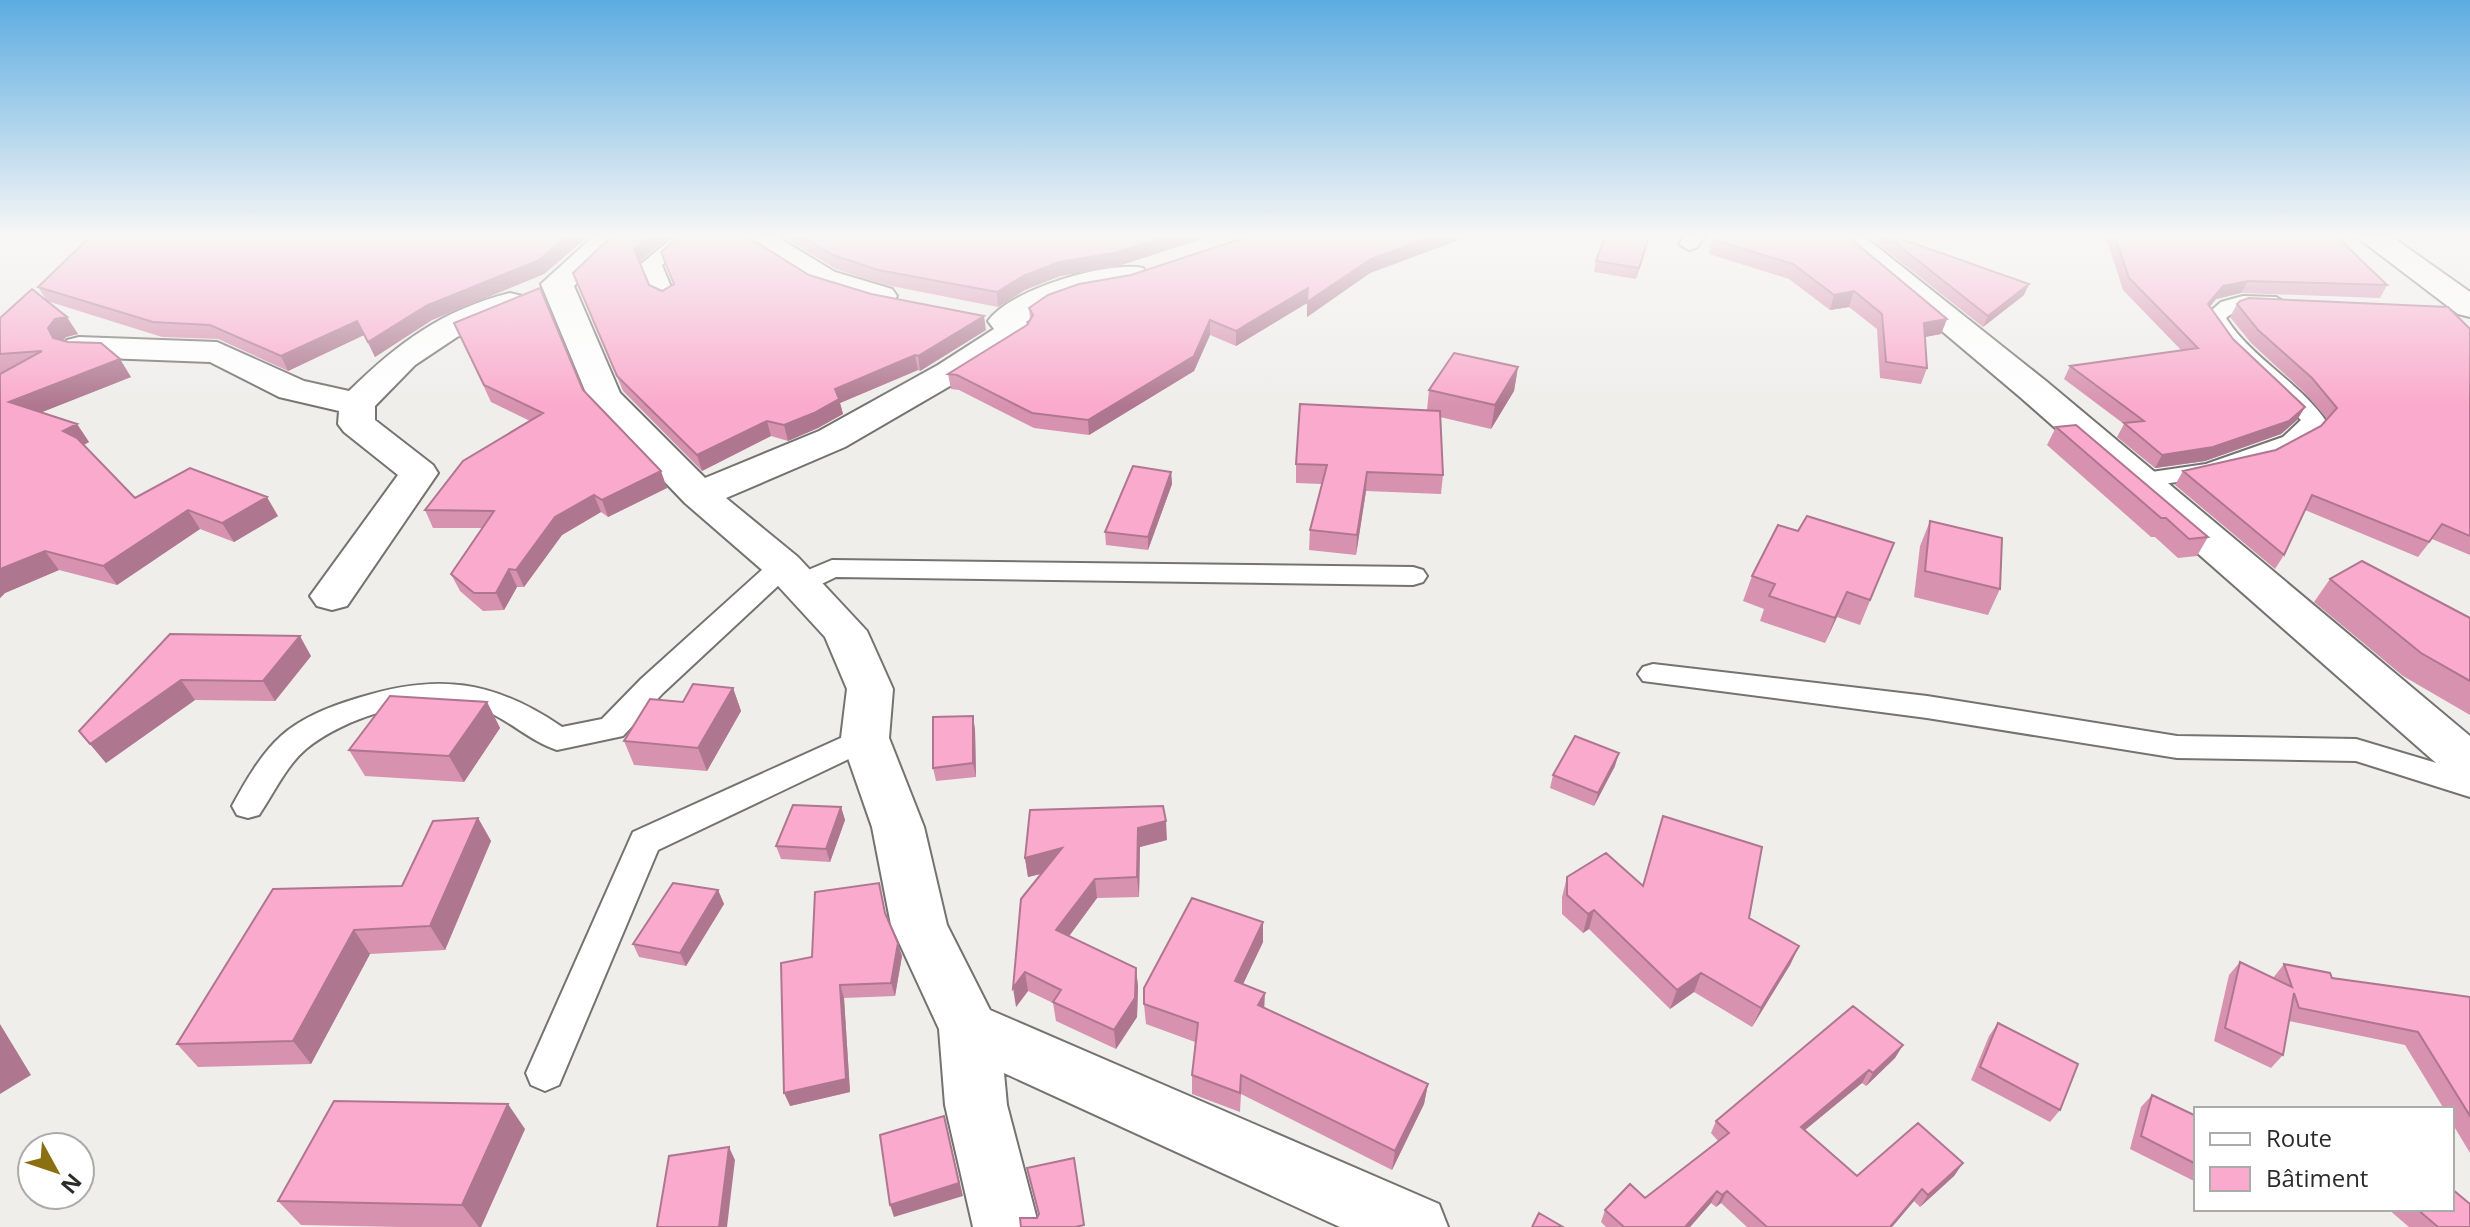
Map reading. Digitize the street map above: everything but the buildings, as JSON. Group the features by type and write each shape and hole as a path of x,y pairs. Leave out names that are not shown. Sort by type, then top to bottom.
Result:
{"street":[{"path":"332,596 419,473 357,424 357,404 403,358 445,330 539,291"},
{"path":"560,291 604,397 699,495 791,575 845,631 870,689 865,738 898,827 919,925 969,1029 976,1105 1006,1227"},
{"path":"872,291 918,303"},
{"path":"699,495 832,439 886,410 1015,330 990,318 1059,291"},
{"path":"1913,291 2033,389 2470,764"},
{"path":"2438,291 2460,309"},
{"path":"79,347 217,352 292,389 357,404"},
{"path":"969,1029 1415,1227"}],"lane":[{"path":"663,291 665,297"},
{"path":"2140,480 2210,471 2291,442 2314,421 2297,398 2225,336 2215,317 2224,306 2242,302 2303,304"},
{"path":"248,806 294,742 345,711 405,696 468,695 516,711 557,739 612,728 652,686 791,575 832,568 1413,576"},
{"path":"1653,674 1927,707 2177,747 2356,750 2470,785"},
{"path":"545,1073 645,841 865,738"}]}
